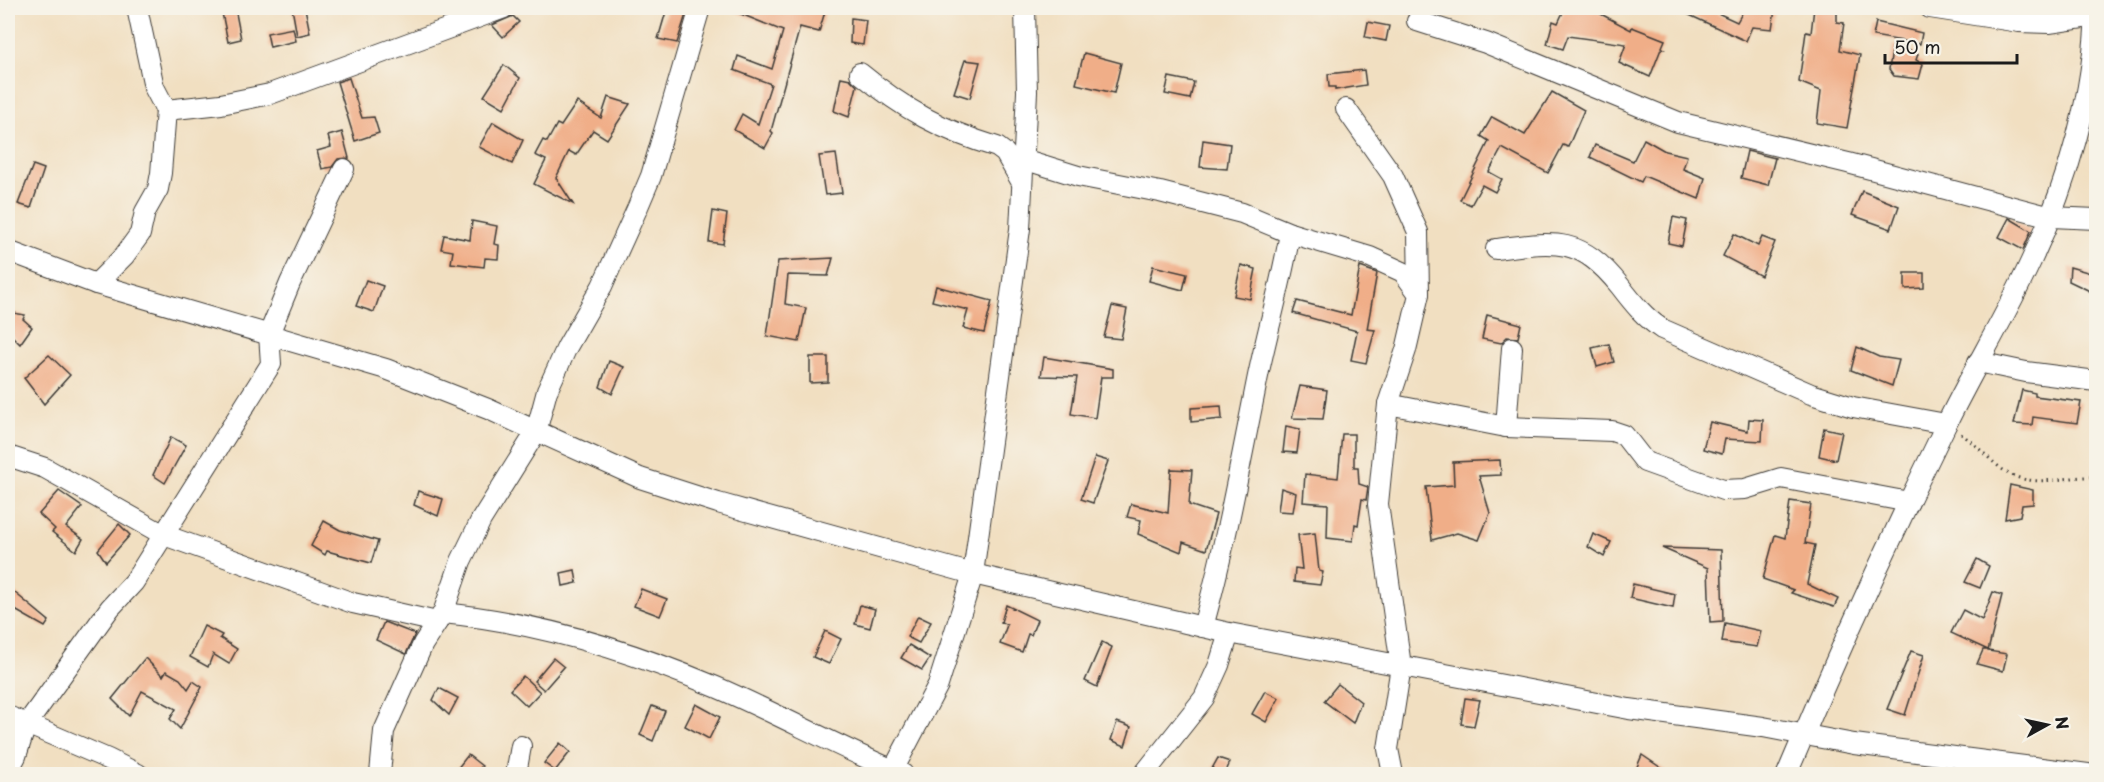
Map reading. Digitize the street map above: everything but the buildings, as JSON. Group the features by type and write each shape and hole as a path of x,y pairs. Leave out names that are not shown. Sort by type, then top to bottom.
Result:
{"street":[{"path":"96,284 124,256 140,234 145,212 158,189 166,110 154,87 137,8"},
{"path":"166,110 221,104 270,94 504,8"},
{"path":"380,774 384,731 423,644 440,617 461,561 481,520 536,432 547,390 567,347 602,286 651,176 700,8"},
{"path":"8,456 45,468 164,536 353,603 440,617 470,615 566,637 644,660 716,687 896,773 938,685 973,574 987,454 1015,280 1020,229 1028,82 1025,8"},
{"path":"1930,8 2019,22 2049,23 2096,16"},
{"path":"1787,774 1909,502 2051,217 2073,148 2083,107 2096,8"},
{"path":"1417,21 1486,43 1678,122 1848,163 2051,217 2097,219"},
{"path":"860,73 932,124 997,147 1005,153 1021,181"},
{"path":"1346,109 1393,176 1418,232 1419,294 1406,350 1388,404 1378,504 1394,598 1401,666 1389,749 1394,774"},
{"path":"1023,159 1078,176 1160,192 1242,213 1290,233 1393,265 1411,279 1419,294"},
{"path":"8,771 16,756 26,725 110,608 134,582 271,364 269,334 290,283 344,169"},
{"path":"1203,627 1224,550 1264,349 1280,291 1290,233"},
{"path":"1496,249 1557,243 1580,249 1607,270 1649,321 1662,329 1811,394 1853,407 1946,424"},
{"path":"8,251 96,284 269,334 419,382 488,409 651,482 973,574 1230,633 1629,709 1763,727 1987,768 2088,774"},
{"path":"1506,427 1512,348"},
{"path":"1978,362 2026,372 2097,381"},
{"path":"1388,404 1506,427 1612,431 1624,435 1645,462 1723,490 1745,489 1781,478 1909,502"},
{"path":"1144,774 1204,698 1230,633"},
{"path":"8,716 138,774"},
{"path":"516,774 521,746"}],"path":[{"path":"1946,424 1969,438 2007,472 2017,477 2041,481 2097,477"}]}
